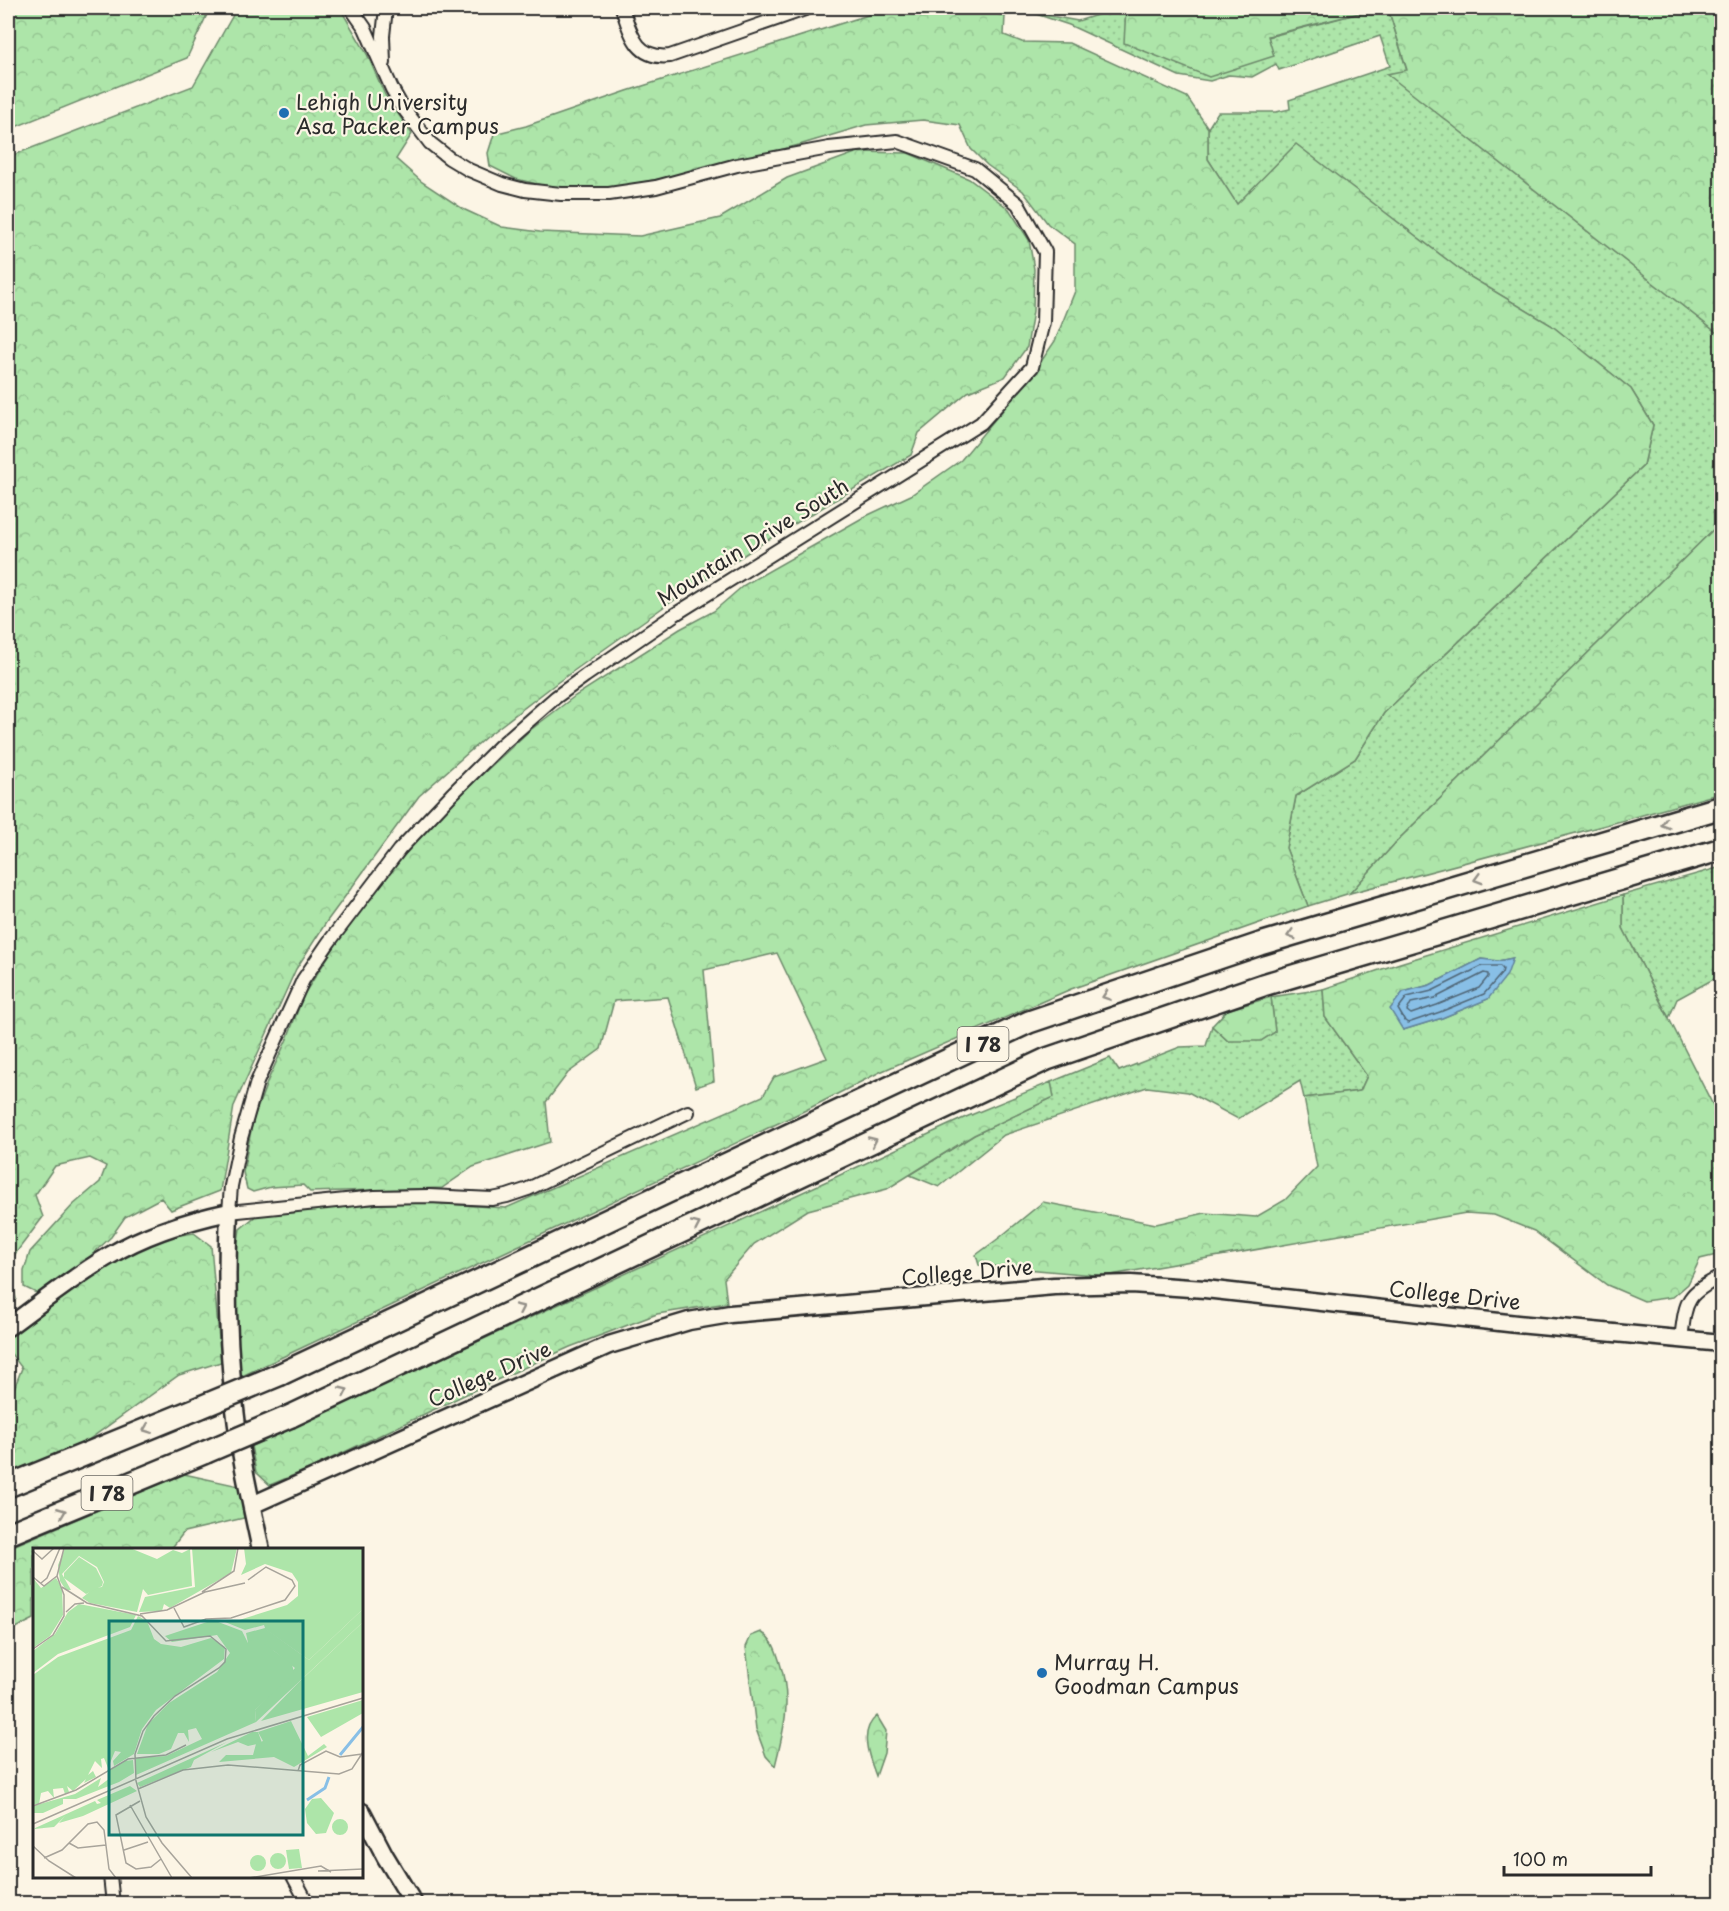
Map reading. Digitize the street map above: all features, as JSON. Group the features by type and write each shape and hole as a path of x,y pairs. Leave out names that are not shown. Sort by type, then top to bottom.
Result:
{"highway":[{"name":"I 78","path":"8,1486 281,1374 1029,1022 1260,944 1722,807"},
{"name":"I 78","path":"8,1534 291,1416 1047,1059 1263,985 1722,849"}],"street":[{"name":"Mountain Drive South","path":"261,1548 238,1431 229,1349 226,1282 229,1212 231,1186 241,1138 257,1082 303,980 399,850 500,746 585,676 674,615 981,423 1032,367 1042,321 1045,252 1018,204 975,169 897,141 829,148 748,163 656,187 609,194 561,195 525,190 502,184 469,170 449,158 430,142 401,105 365,28 351,8"},
{"name":"Mountain Drive South","path":"384,67 383,36 386,8"},
{"path":"622,8 632,36 642,51 658,57 670,56 808,8"},
{"path":"8,1327 73,1279 126,1246 188,1222 229,1212 375,1197 429,1196 492,1199 507,1196 528,1189 688,1112"},
{"path":"1681,1339 1685,1309 1689,1299 1704,1286 1722,1276"},
{"name":"College Drive","path":"252,1505 609,1345 689,1321 730,1314 1054,1286 1131,1284 1205,1289 1517,1324 1722,1343"},
{"path":"363,1814 414,1904"},
{"path":"110,1878 113,1904"},
{"path":"294,1878 308,1904"}],"green space":[{"path":"8,8 210,8 187,58 8,130"},
{"path":"237,8 340,8 367,54 385,95 412,134 396,159 422,182 463,209 502,227 540,232 640,236 720,218 787,178 858,152 908,153 969,179 1009,209 1029,240 1034,269 1033,311 1027,347 1005,377 968,392 919,433 911,455 761,544 665,606 558,682 486,737 419,796 327,921 296,969 234,1106 220,1191 171,1210 161,1198 125,1217 111,1237 82,1264 38,1294 24,1287 24,1271 30,1252 73,1205 100,1182 106,1166 90,1158 55,1166 35,1195 43,1217 15,1254 10,1271 16,1299 8,1303 8,157 193,86"},
{"path":"890,8 970,8 1005,16 1004,35 1022,42 1069,43 1187,97 1208,128 1208,159 1237,204 1296,144 1467,275 1551,325 1631,389 1653,425 1644,465 1384,713 1355,759 1296,796 1286,848 1308,906 1071,989 880,1072 806,1110 240,1377 235,1303 237,1247 240,1229 257,1215 315,1208 417,1202 506,1208 763,1096 774,1077 827,1058 777,953 704,970 714,1081 696,1087 668,997 614,1001 601,1049 568,1073 546,1102 550,1142 473,1167 442,1188 310,1192 303,1185 271,1187 253,1192 247,1189 243,1172 253,1120 304,994 348,926 411,847 448,806 529,731 575,696 680,629 714,611 744,585 864,517 911,495 961,460 1032,375 1055,341 1075,291 1075,244 1048,224 1023,191 987,165 971,149 960,125 923,120 866,125 737,161 605,189 558,189 516,179 490,166 488,153 494,134 526,126 627,91"},
{"path":"1119,8 1126,8 1125,43 1273,56 1268,37 1379,8 1388,8 1407,71 1388,74 1721,336 1721,522 1400,838 1350,893 1308,906 1286,848 1296,796 1355,759 1384,713 1644,465 1653,425 1631,389 1551,325 1467,275 1296,145 1237,205 1208,159 1208,128 1218,112 1276,112 1290,109 1289,100 1390,66 1380,36 1279,70 1276,64 1252,77 1229,75 1210,81 1179,76 1069,25 1033,13 1078,21"},
{"path":"1126,8 1379,8 1268,36 1274,56 1209,77 1124,43"},
{"path":"1388,8 1721,8 1721,336 1387,74 1407,70"},
{"path":"1721,522 1721,793 1350,893 1400,838"},
{"path":"1721,867 1721,975 1677,999 1669,1018 1623,928 1623,895"},
{"path":"1623,895 1623,928 1721,1121 1721,1254 1700,1259 1688,1284 1673,1297 1644,1301 1607,1285 1534,1231 1494,1215 1466,1213 1105,1276 979,1265 976,1255 1043,1202 1156,1224 1205,1213 1256,1217 1285,1200 1317,1167 1304,1098 1360,1091 1367,1076 1325,1017 1323,989","holes":["1512,958 1488,999 1442,1018 1403,1030 1403,992 1430,985 1481,959 1498,961"]},
{"path":"1323,989 1325,1017 1367,1076 1360,1091 1304,1098 1300,1081 1238,1119 1188,1092 1147,1087 1004,1135 939,1187 910,1175 974,1135 1053,1097 1051,1082 1110,1058 1119,1071 1180,1047 1206,1046 1212,1026 1228,1041 1275,1032 1271,997"},
{"path":"1271,997 1275,1032 1261,1041 1228,1041 1212,1026 1227,1010"},
{"path":"1051,1082 1054,1097 974,1135 887,1189 808,1210 754,1244 724,1279 727,1303 657,1314 570,1347 270,1485 256,1472 251,1446 966,1117"},
{"path":"194,1233 211,1246 221,1362 179,1375 84,1443 8,1473 8,1404 22,1368 8,1350 8,1337 55,1300 131,1250 167,1237"},
{"path":"184,1474 239,1486 244,1518 184,1532 172,1548 33,1548 33,1620 8,1632 8,1548"},
{"path":"761,1632 771,1641 775,1649 786,1690 784,1727 775,1766 766,1756 756,1729 746,1647 751,1636"},
{"path":"877,1716 886,1731 884,1753 876,1776 868,1753 866,1737 871,1722"}],"water":[{"path":"1513,958 1507,975 1488,999 1442,1018 1403,1030 1390,1009 1403,992 1430,985 1481,959 1498,961"}],"place":[{"name":"Lehigh University Asa Packer Campus","path":"284,113"},
{"name":"Murray H. Goodman Campus","path":"1042,1673"}]}
